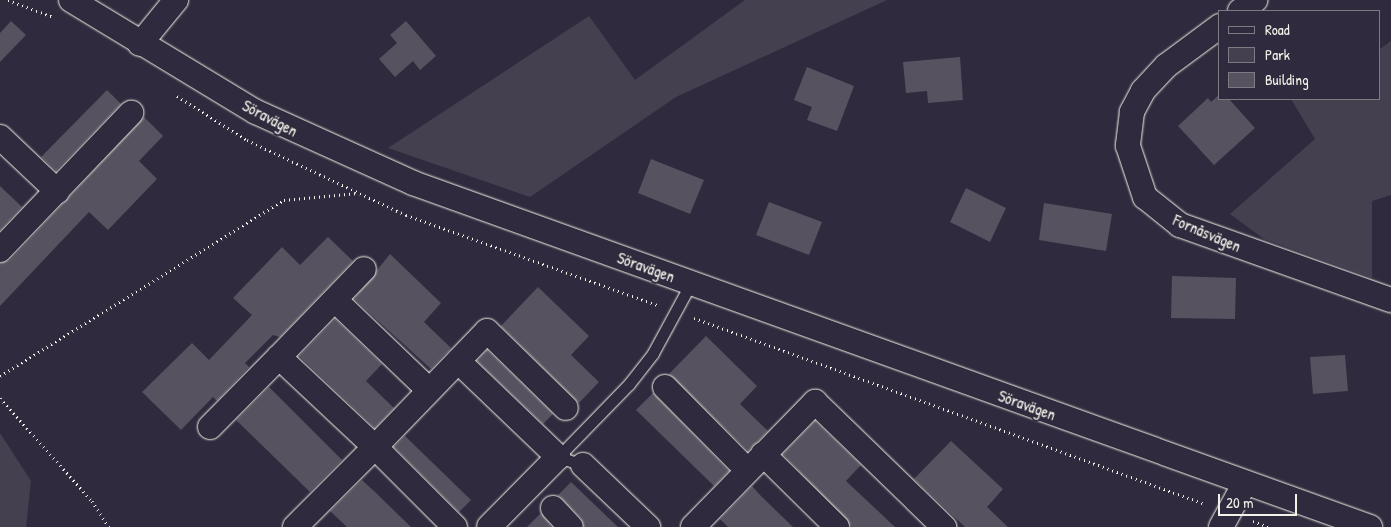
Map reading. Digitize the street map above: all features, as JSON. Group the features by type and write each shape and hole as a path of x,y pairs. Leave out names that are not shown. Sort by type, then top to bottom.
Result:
{"street":[{"name":"Söravägen","path":"72,0 140,44 312,140 413,183 1370,527"},
{"path":"140,44 176,0"},
{"path":"1241,10 1255,0"},
{"name":"Fornåsvägen","path":"1218,27 1166,66 1143,91 1132,112 1128,146 1145,196 1180,225 1391,300"},
{"path":"0,250 131,113"},
{"path":"0,137 57,191"},
{"path":"210,427 364,270"},
{"path":"335,300 429,390"},
{"path":"296,527 487,331 566,408"},
{"path":"280,357 376,447 455,527"},
{"path":"458,362 558,457 489,527"},
{"path":"666,387 755,462 837,527"},
{"path":"693,527 815,402 944,527"},
{"path":"584,465 648,527"},
{"path":"1221,527 1244,483"},
{"path":"553,508 571,527"}],"lane":[{"path":"584,465 558,457 629,384 653,353 691,284"}],"path":[{"path":"0,376 284,200 359,192"},
{"path":"0,398 92,501 109,527"}],"green space":[{"path":"745,0 887,0 676,97 530,197 388,148 589,16 635,80"},
{"path":"1391,41 1391,195 1372,201 1372,278 1264,239 1230,214 1315,139 1292,100 1381,100 1381,48"},
{"path":"0,433 31,481 26,527 0,527"}],"building":[{"path":"11,21 26,35 0,62 0,33"},
{"path":"406,21 436,56 420,70 413,61 395,77 379,59 397,43 390,35"},
{"path":"960,57 963,100 928,103 927,91 906,93 903,62"},
{"path":"807,67 854,86 837,131 807,120 812,107 794,100"},
{"path":"107,90 121,104 56,171 41,157"},
{"path":"1218,96 1218,100 1230,100 1255,128 1214,165 1178,126 1208,98 1211,102"},
{"path":"144,117 163,136 139,161 157,179 108,230 89,212 0,306 0,263 10,260"},
{"path":"651,159 704,180 690,214 638,193"},
{"path":"0,186 22,207 0,230"},
{"path":"966,188 1006,208 990,242 950,222"},
{"path":"769,202 822,222 809,255 756,235"},
{"path":"1044,203 1112,214 1106,251 1039,240"},
{"path":"328,237 353,261 280,337 273,335 245,363 249,367 217,401 213,397 181,430 142,392 192,343 209,360 252,315 233,298 282,247 300,265"},
{"path":"390,254 441,303 424,322 451,348 431,369 354,299"},
{"path":"1172,276 1236,278 1235,319 1171,318"},
{"path":"538,287 589,336 571,355 599,382 579,403 501,326"},
{"path":"335,319 382,364 366,381 394,408 375,428 299,356"},
{"path":"706,336 757,386 740,404 768,431 748,451 669,374"},
{"path":"487,350 553,414 543,424 477,361"},
{"path":"1345,355 1348,391 1313,394 1310,357"},
{"path":"269,387 342,460 310,492 236,420"},
{"path":"653,393 729,471 714,486 636,410"},
{"path":"815,421 861,465 846,481 895,527 852,527 783,454"},
{"path":"405,436 471,500 459,512 394,447"},
{"path":"951,441 1003,489 987,507 1008,527 965,527 914,479"},
{"path":"362,480 411,527 347,527 330,511"},
{"path":"571,482 618,527 584,527 581,518 558,495"},
{"path":"752,486 793,527 728,527 720,519"},
{"path":"541,513 552,527 527,527"}]}
